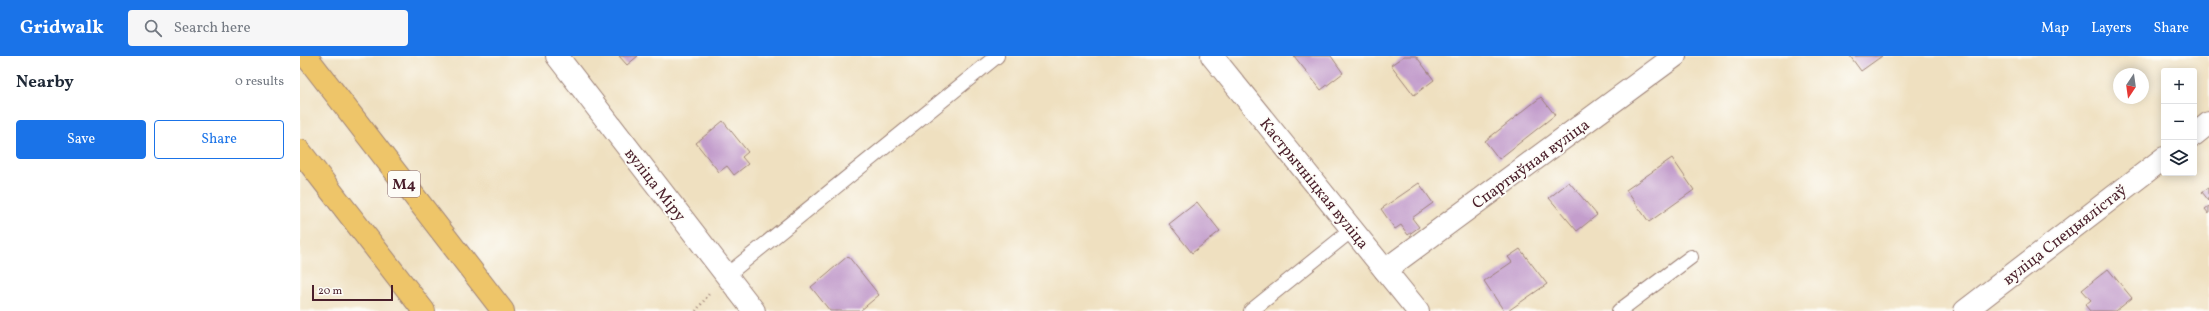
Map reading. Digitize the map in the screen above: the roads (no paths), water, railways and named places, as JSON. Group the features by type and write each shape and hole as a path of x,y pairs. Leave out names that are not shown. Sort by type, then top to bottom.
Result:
{"highway":[{"name":"М4","path":"306,56 502,311"},
{"path":"300,151 424,311"}],"street":[{"name":"вуліца Міру","path":"557,56 754,311"},
{"name":"Кастрычніцкая вуліца","path":"1212,56 1418,311"},
{"name":"Спартыўная вуліца","path":"1385,270 1675,56"},
{"path":"2197,133 2209,123"},
{"name":"вуліца Спецыялістаў","path":"1965,311 2161,160"}],"lane":[{"path":"727,275 997,56"},
{"path":"1251,311 1353,229"},
{"path":"1620,311 1691,257"}]}
